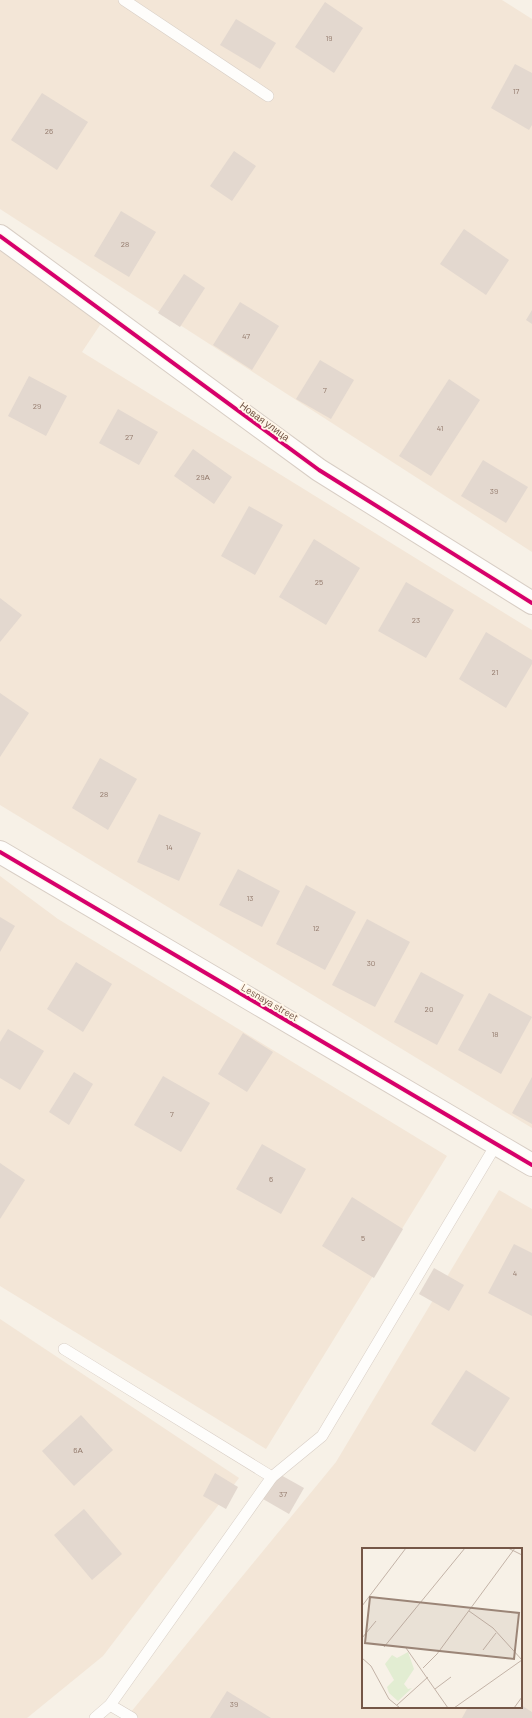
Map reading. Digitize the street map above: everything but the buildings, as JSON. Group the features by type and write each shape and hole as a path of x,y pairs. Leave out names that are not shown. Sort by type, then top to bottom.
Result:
{"street":[{"name":"Новая улица","path":"0,236 319,470 532,603"},
{"name":"Lesnaya street","path":"0,852 79,900 497,1143 532,1165"}],"lane":[{"path":"124,0 268,96"},
{"path":"96,1718 110,1704 272,1477 322,1436 497,1143"},
{"path":"64,1349 272,1477"},
{"path":"110,1704 132,1718"}],"shaded area":[{"path":"0,0 502,0 532,19 532,552 0,209"},
{"path":"0,246 102,322 82,352 532,630 532,1128 0,805"},
{"path":"0,876 58,919 447,1156 266,1449 0,1286"},
{"path":"499,1190 532,1209 532,1718 126,1718 336,1462"},
{"path":"0,1319 239,1478 103,1656 27,1718 0,1718"}],"cycle path":[{"path":"0,236 319,470 532,603"},
{"path":"0,852 532,1165"}]}
